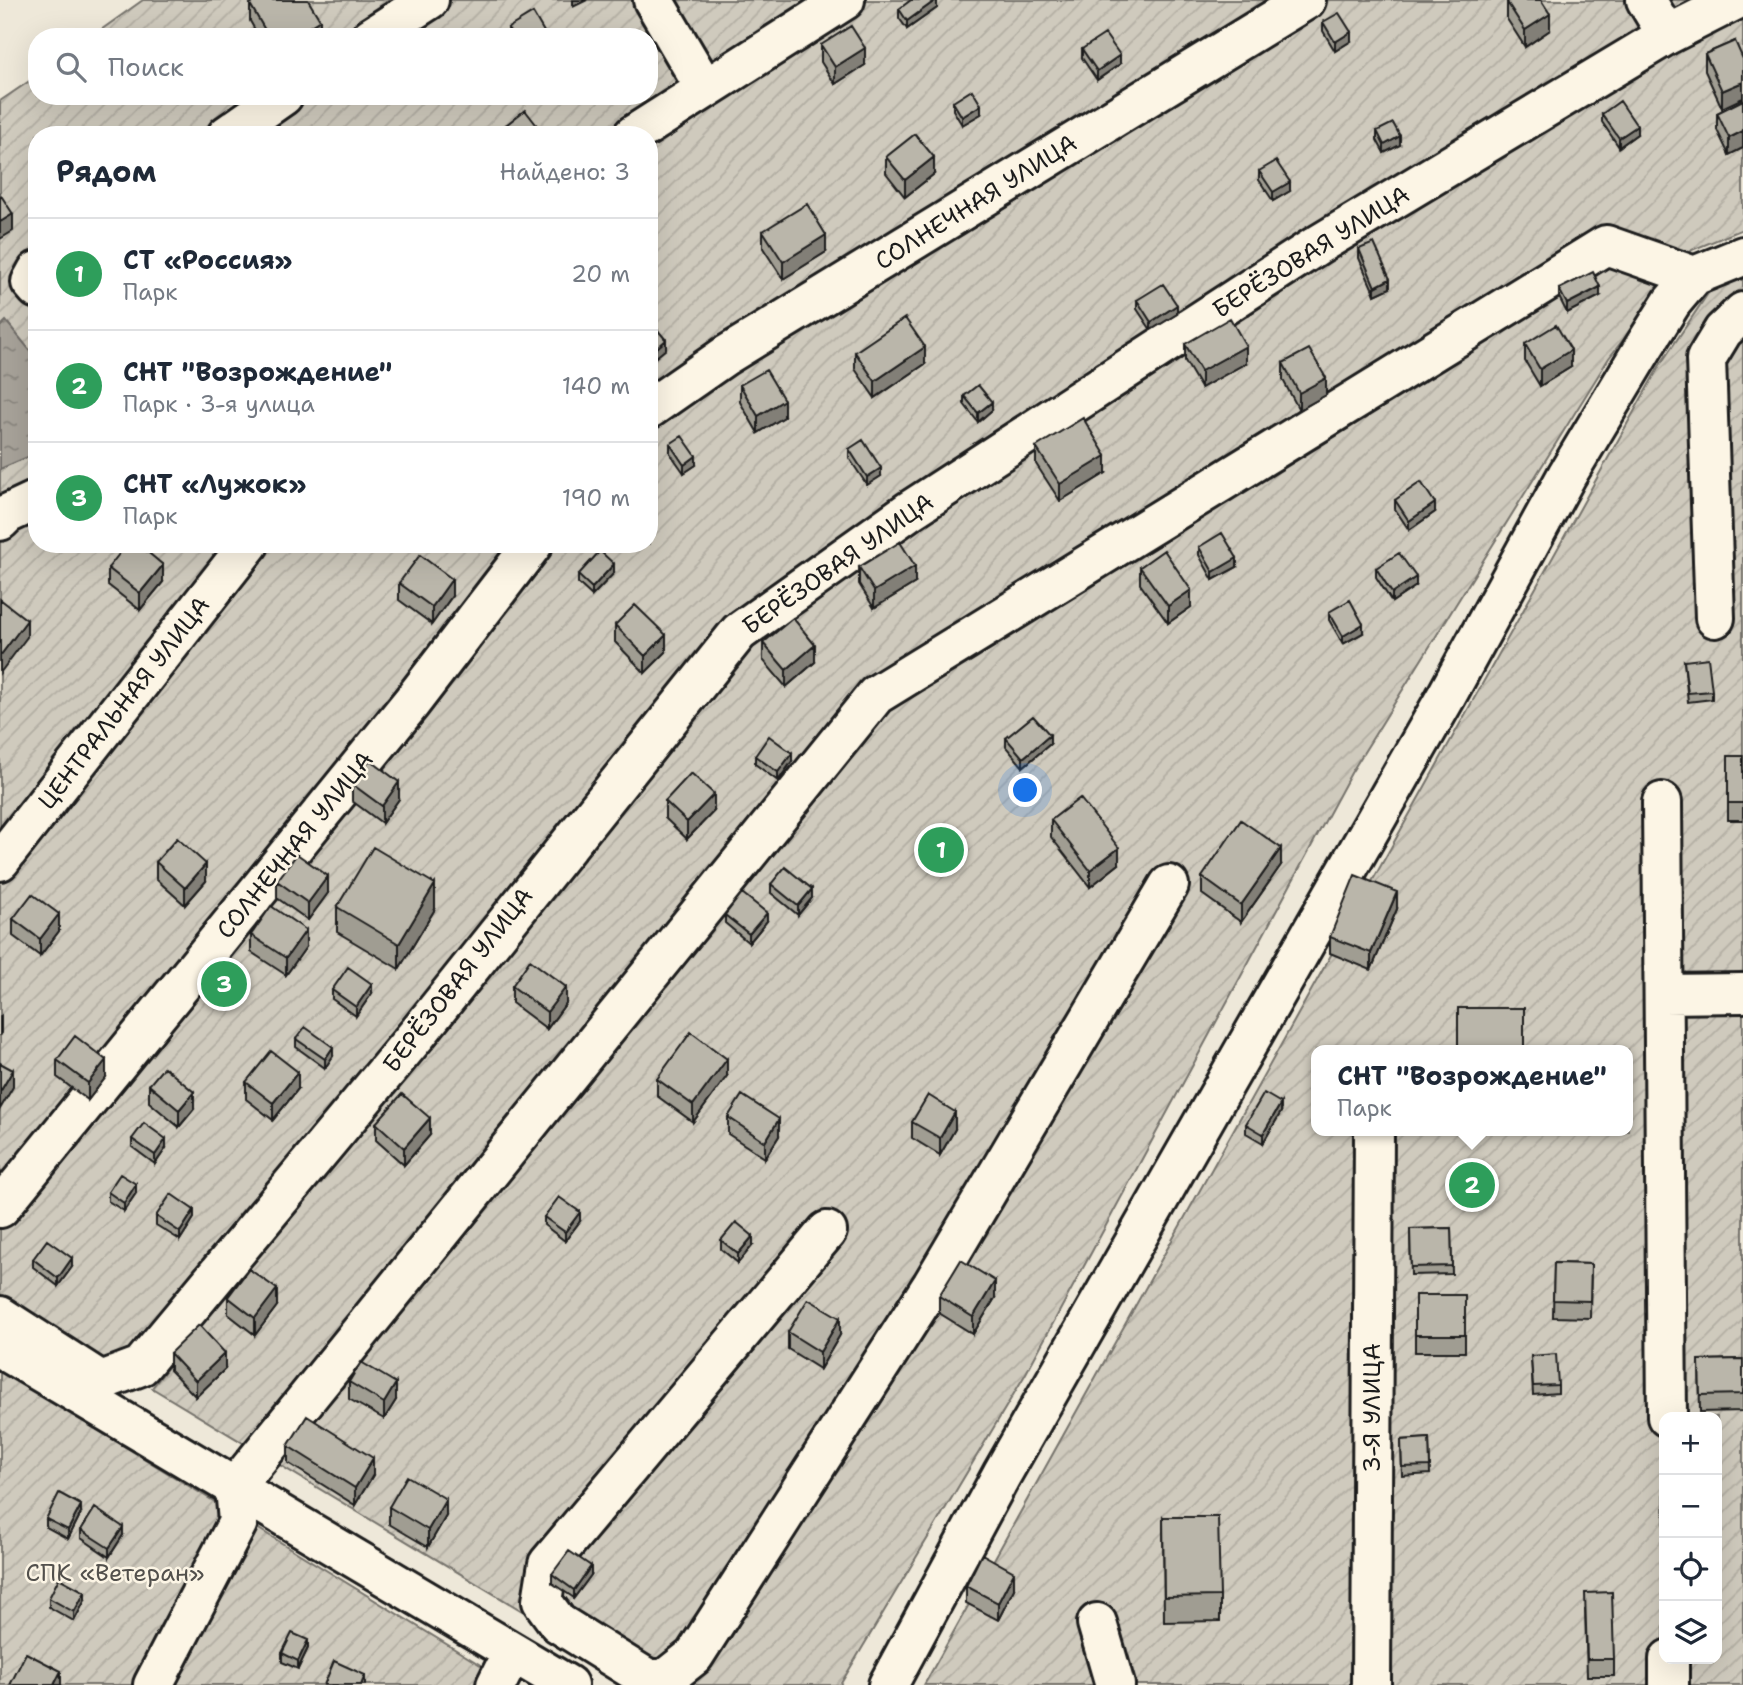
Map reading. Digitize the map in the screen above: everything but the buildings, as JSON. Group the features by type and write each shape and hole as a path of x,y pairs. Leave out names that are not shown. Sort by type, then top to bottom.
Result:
{"street":[{"path":"385,28 429,0"},
{"path":"653,0 705,87"},
{"path":"646,126 845,0"},
{"name":"СОЛНЕЧНАЯ УЛИЦА","path":"658,403 725,356 1306,0"},
{"path":"1646,0 1667,36"},
{"name":"БЕРЁЗОВАЯ УЛИЦА","path":"0,1316 101,1381 141,1366 419,1032 740,632 909,511 1304,254 1667,36 1736,0"},
{"path":"240,126 270,105"},
{"path":"153,1685 238,1522 235,1487 876,695 1606,245 1694,276"},
{"path":"888,1685 1002,1474 1447,695 1567,475 1658,324 1694,276 1743,256"},
{"path":"1715,618 1706,359 1723,331 1743,312"},
{"path":"0,521 6,514 28,504"},
{"name":"ЦЕНТРАЛЬНАЯ УЛИЦА","path":"0,862 241,553"},
{"name":"СОЛНЕЧНАЯ УЛИЦА","path":"0,1208 411,703 526,553"},
{"path":"1662,802 1667,1412"},
{"path":"827,1231 548,1564 542,1601 558,1623 649,1679 665,1679 694,1657 933,1285 1169,885"},
{"path":"1664,994 1743,993"},
{"name":"3-Я УЛИЦА","path":"1371,1685 1374,1136"},
{"path":"0,1348 235,1487 504,1669 568,1685"},
{"path":"1097,1623 1115,1685"},
{"path":"1668,1664 1669,1685"}],"green space":[{"path":"143,0 1732,0 820,562 124,1378 0,1309 0,101 28,82 28,105 658,105 658,28 104,28"},
{"path":"1743,13 1743,229 1692,250 1609,358 1351,773 1025,1375 840,1685 645,1685 152,1388 510,926 752,625 1451,166"},
{"path":"1743,278 1743,1685 924,1685 1660,365 1715,283"},
{"name":"СПК «Ветеран»","path":"0,1370 513,1685 0,1685"}],"water":[{"path":"6,321 28,348 28,457 0,469 0,327"}],"place":[{"name":"СТ «Россия»","path":"941,850"},
{"name":"СНТ «Лужок»","path":"224,984"},
{"name":"СНТ \"Возрождение\"","path":"1472,1185"}]}
